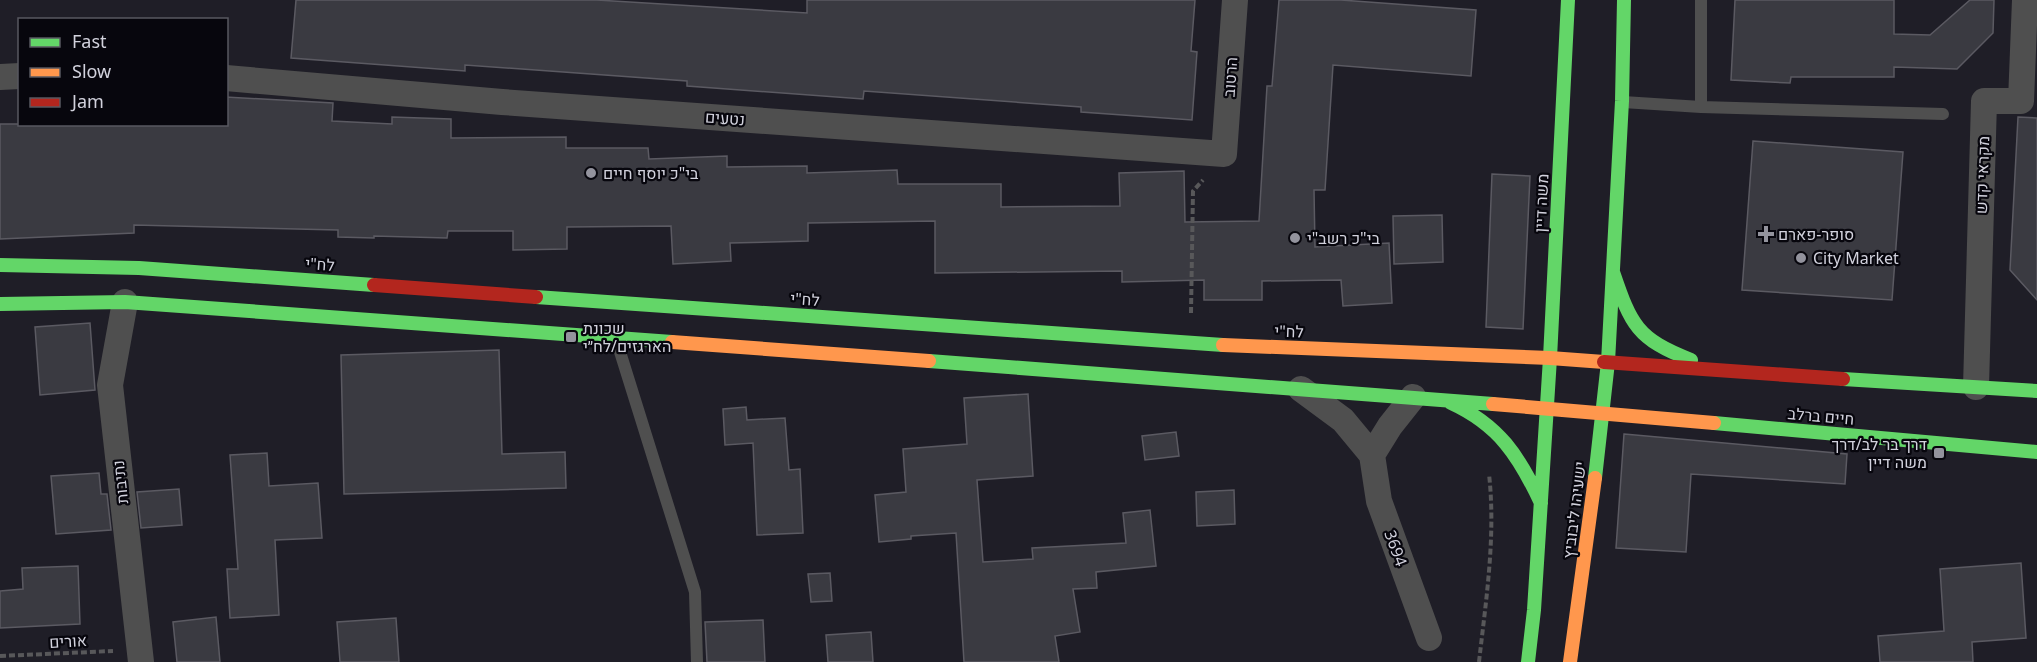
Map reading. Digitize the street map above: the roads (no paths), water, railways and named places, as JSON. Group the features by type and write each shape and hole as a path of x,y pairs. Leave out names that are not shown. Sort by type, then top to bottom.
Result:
{"main road":[{"name":"משה דיין","path":"1546,408 1568,0"},
{"path":"1624,0 1622,101 1608,362 2037,391"},
{"name":"לח\"י","path":"0,265 139,268 1190,344 1608,362"},
{"path":"1612,272 1638,334 1672,353 1733,372"},
{"path":"0,304 125,302 1603,413"},
{"name":"ישעיהו ליבוביץ","path":"1570,662 1608,362"},
{"path":"1438,399 1462,408 1500,435 1520,461 1541,503"},
{"name":"ישעיהו ליבוביץ","path":"1528,662 1534,610 1546,408"},
{"name":"חיים ברלב","path":"1603,413 2037,452"}],"street":[{"name":"הרטוב","path":"1224,154 1235,0"},
{"name":"מקראי קדש","path":"1976,387 1984,101 2021,101 2025,0"},
{"path":"0,77 18,76"},
{"name":"נטעים","path":"228,78 502,102 1224,154"},
{"name":"נתיבות","path":"125,302 110,386 139,656"},
{"path":"1301,389 1343,420 1372,455 1390,426 1413,397"},
{"name":"3694","path":"1372,455 1379,501 1429,638"}],"lane":[{"path":"1701,0 1701,107"},
{"path":"1622,101 1701,107 1943,114"},
{"path":"615,338 695,592 697,662"}],"place":[{"name":"בי\"כ יוסף חיים","path":"591,173"},
{"name":"סופר-פארם","path":"1766,234"},
{"name":"בי\"כ רשב\"י","path":"1295,238"},
{"name":"City Market","path":"1801,258"},
{"name":"שכונת הארגזים/לח״י","path":"571,337"},
{"name":"דרך בר לב/דרך משה דיין","path":"1939,453"}]}
